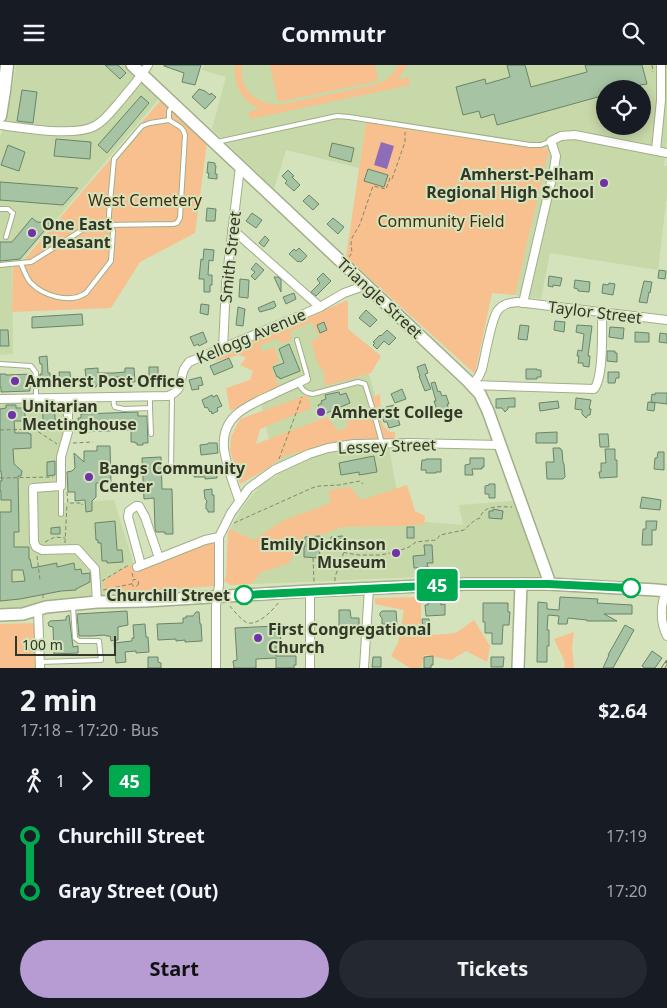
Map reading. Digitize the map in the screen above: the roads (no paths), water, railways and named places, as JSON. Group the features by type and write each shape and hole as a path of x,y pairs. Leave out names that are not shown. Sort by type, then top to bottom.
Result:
{"main road":[{"path":"0,116 7,65"},
{"name":"Triangle Street","path":"132,65 145,70 174,104 214,143 367,285 480,394 488,411 548,578 548,584"},
{"path":"0,615 73,604 217,596 312,587 335,589 465,584 548,584 667,591"},
{"path":"518,668 521,584"}],"street":[{"path":"656,150 661,100 660,65"},
{"path":"0,125 50,131 71,132 87,130 97,125 108,115 145,70"},
{"path":"472,385 482,369 496,313 508,303 523,303 556,158 556,151 551,141 561,136 575,135 667,153"},
{"name":"Smith Street","path":"223,348 226,284 240,167"},
{"path":"232,229 320,307"},
{"name":"Kellogg Avenue","path":"172,394 180,387 184,369 189,362 320,307 344,293 367,285"},
{"name":"Taylor Street","path":"523,303 667,320"},
{"path":"472,385 594,389 598,383 600,369 602,313"},
{"path":"239,500 224,446 229,424 245,407 306,379"},
{"path":"0,399 150,397 172,394"},
{"path":"68,398 68,431 61,457 61,486 33,487 34,542 36,547 42,550 77,549 95,569 96,603"},
{"name":"Lessey Street","path":"219,537 231,513 249,488 259,479 279,467 309,454 328,448 354,444 500,445"},
{"path":"159,558 145,517 139,506 136,506 129,511 128,517 136,566 159,558 205,540 219,537 216,668"},
{"path":"310,668 312,587"},
{"path":"364,668 369,588"},
{"path":"667,591 662,611 663,624 667,636"},
{"path":"38,610 40,665"}],"lane":[{"path":"168,120 169,111 174,104"},
{"path":"214,143 337,116 530,145 542,145 551,141"},
{"path":"0,265 30,262 87,227 111,225 177,223 180,218 185,135 182,127 168,120 142,126 114,159 109,213 111,225 113,231 111,261 86,293 74,298 50,295 31,282 24,273 22,264"},
{"path":"0,209 8,209 13,213 6,237"},
{"path":"297,340 308,375 306,379"},
{"path":"0,364 11,363 31,366 36,373 36,399"},
{"path":"298,382 302,390 312,394 358,382 365,384 382,443"},
{"path":"171,470 172,394"},
{"path":"113,397 114,405 118,408 150,408"},
{"path":"150,397 151,434"},
{"path":"61,486 61,514"},
{"path":"40,665 101,660 99,641 79,641 75,638 73,604"}],"railway":[{"path":"663,668 667,662"}],"place":[{"name":"Amherst-Pelham Regional High School","path":"604,183"},
{"name":"One East Pleasant","path":"32,233"},
{"name":"Amherst Post Office","path":"15,381"},
{"name":"Amherst College","path":"321,412"},
{"name":"Unitarian Meetinghouse","path":"12,415"},
{"name":"Bangs Community Center","path":"89,477"},
{"name":"Emily Dickinson Museum","path":"396,553"},
{"name":"Churchill Street","path":"244,595"},
{"name":"First Congregational Church","path":"258,638"}],"park label":[{"name":"West Cemetery","path":"145,200"},
{"name":"Community Field","path":"441,221"}]}
